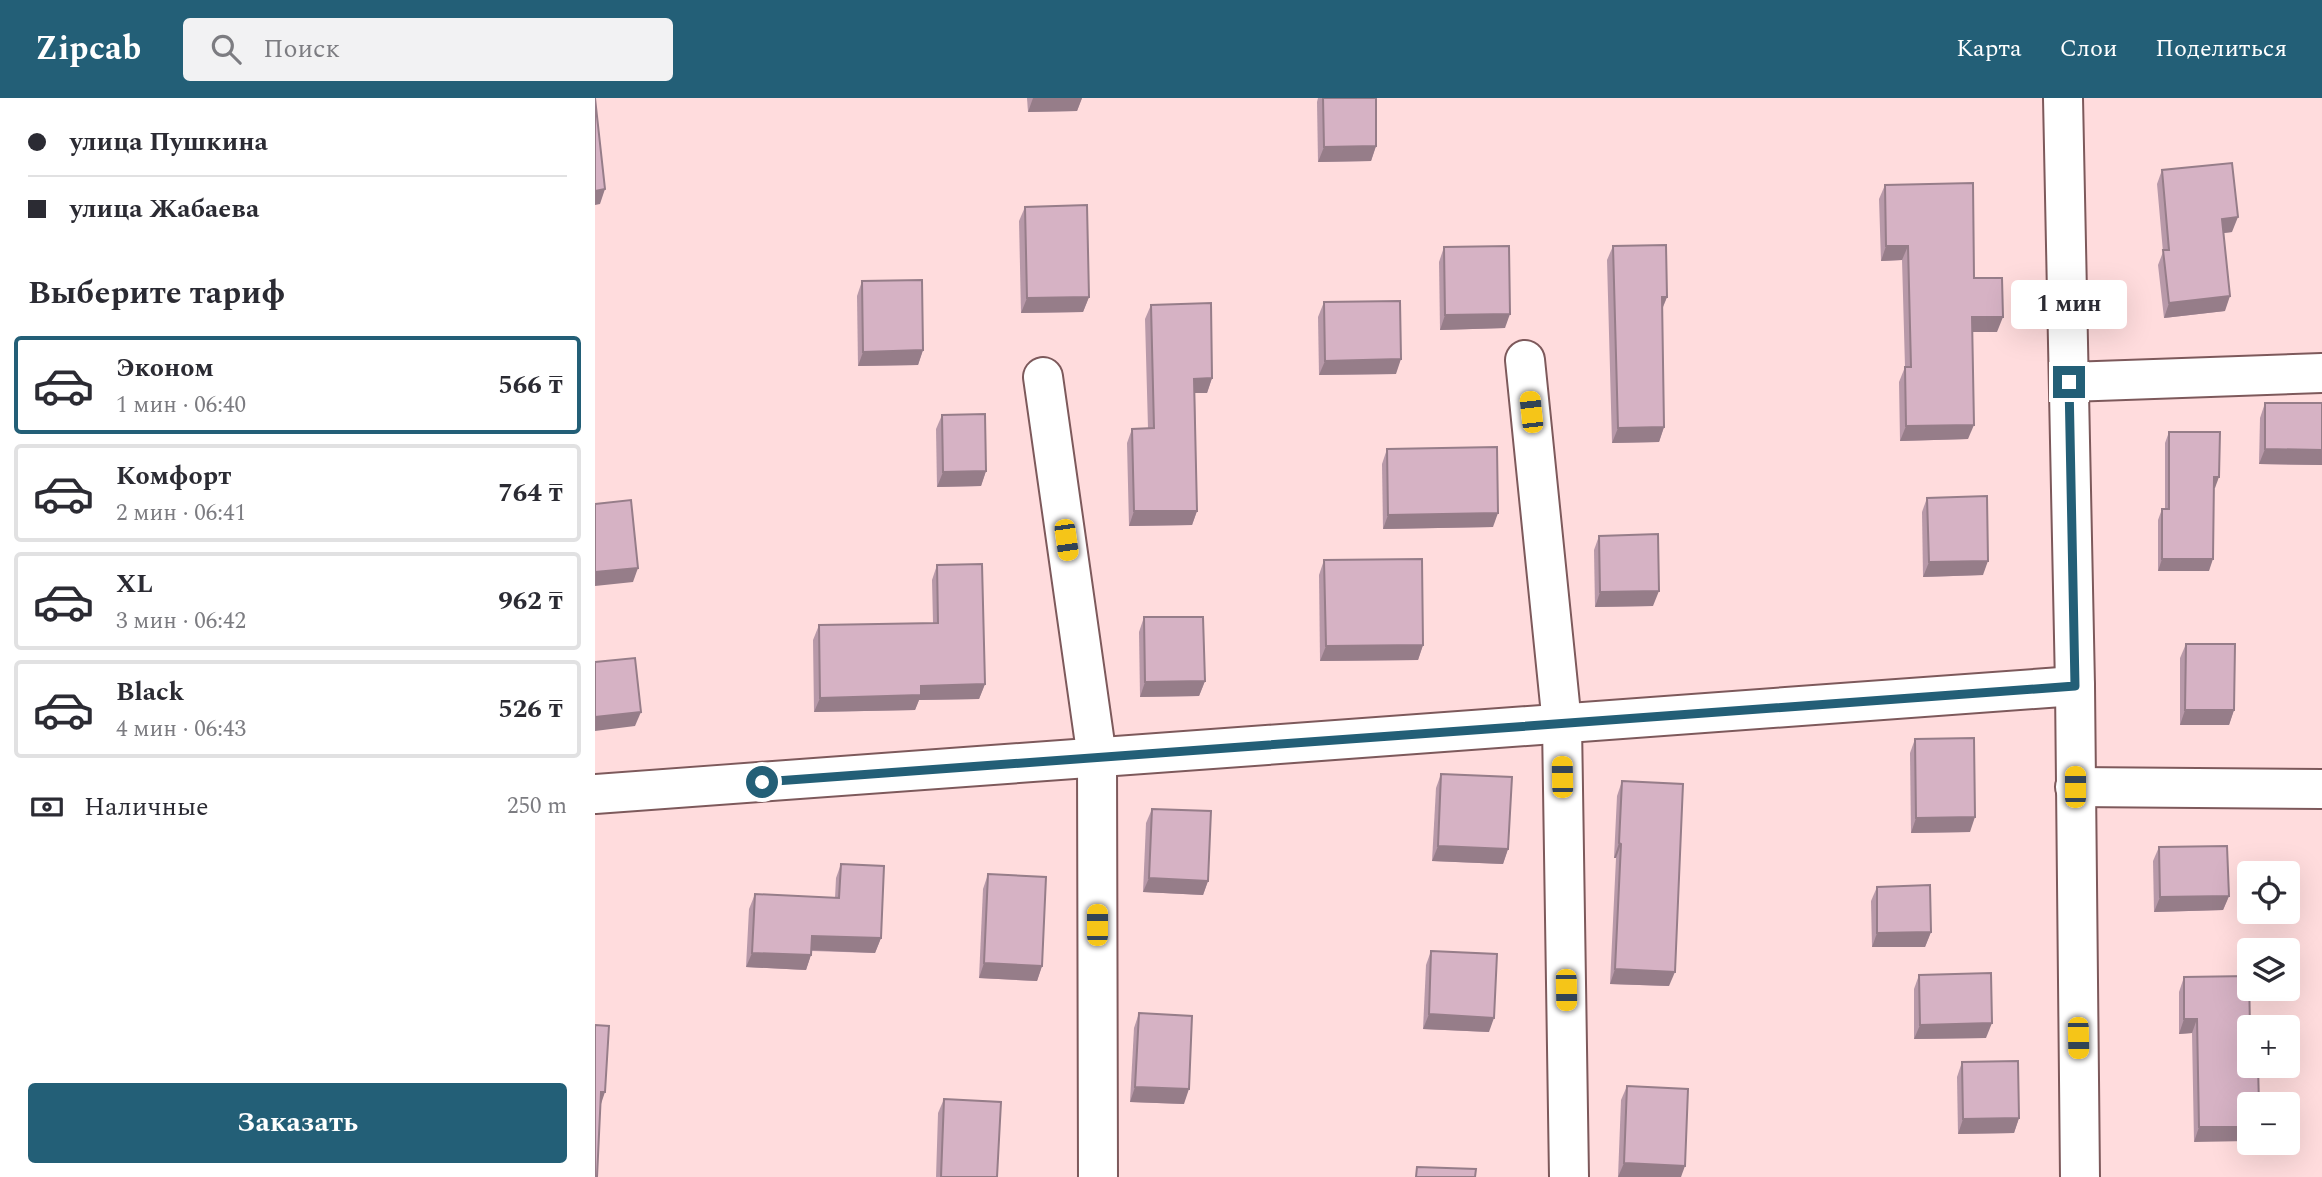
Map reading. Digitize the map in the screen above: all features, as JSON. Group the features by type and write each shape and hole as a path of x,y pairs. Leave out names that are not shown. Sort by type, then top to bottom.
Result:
{"street":[{"path":"2063,98 2075,686 2080,1177"},
{"path":"1525,360 1562,724 1569,1177"},
{"path":"2069,382 2322,373"},
{"path":"1043,377 1097,758 1097,1177"},
{"path":"595,794 2075,686"},
{"path":"2075,787 2322,789"}],"building":[{"path":"595,98 605,189 595,191"},
{"path":"1323,98 1376,98 1376,146 1324,147"},
{"path":"2232,163 2238,217 2222,219 2230,296 2169,303 2163,250 2169,250 2162,170"},
{"path":"1973,183 1974,278 2002,278 2003,317 1972,317 1974,425 1906,426 1905,367 1911,367 1908,246 1886,246 1885,185"},
{"path":"1087,205 1089,297 1027,298 1025,207"},
{"path":"1666,245 1667,297 1662,297 1664,427 1618,428 1613,246"},
{"path":"1509,246 1510,314 1445,315 1444,247"},
{"path":"922,280 923,350 863,352 862,281"},
{"path":"1400,301 1401,359 1325,361 1324,302"},
{"path":"1211,303 1212,378 1194,379 1197,511 1134,511 1132,429 1154,428 1151,305"},
{"path":"2265,403 2322,403 2322,450 2265,449"},
{"path":"985,414 986,471 943,472 942,415"},
{"path":"2169,432 2220,432 2219,477 2214,477 2213,559 2162,559 2162,509 2169,509"},
{"path":"1497,447 1498,513 1388,515 1387,449"},
{"path":"1987,496 1988,561 1929,562 1927,498"},
{"path":"631,500 638,568 595,572 595,504"},
{"path":"1658,534 1659,591 1600,592 1599,536"},
{"path":"1422,559 1423,645 1326,646 1324,560"},
{"path":"982,564 985,684 921,686 921,695 820,698 819,625 938,623 937,565"},
{"path":"1144,617 1203,617 1205,681 1145,682"},
{"path":"2186,644 2235,644 2234,710 2185,710"},
{"path":"635,658 641,712 595,717 595,662"},
{"path":"1974,738 1975,817 1916,818 1915,739"},
{"path":"1441,774 1512,777 1508,849 1438,846"},
{"path":"1622,781 1683,784 1675,972 1615,969"},
{"path":"1152,809 1211,811 1208,881 1149,878"},
{"path":"2227,846 2229,896 2160,897 2159,847"},
{"path":"841,864 884,866 881,938 812,936 811,955 752,953 755,894 839,898"},
{"path":"988,874 1046,877 1042,966 984,963"},
{"path":"1930,885 1931,932 1877,933 1877,887"},
{"path":"1431,951 1497,954 1494,1018 1429,1014"},
{"path":"1991,973 1992,1023 1920,1025 1919,975"},
{"path":"2237,976 2237,1001 2249,1001 2250,1015 2237,1015 2237,1078 2258,1078 2259,1092 2237,1092 2237,1127 2199,1127 2197,1019 2184,1019 2184,977"},
{"path":"1139,1013 1192,1016 1189,1089 1135,1087"},
{"path":"595,1025 609,1026 605,1092 601,1092 597,1177 595,1177"},
{"path":"2018,1061 2019,1118 1963,1119 1962,1062"},
{"path":"1627,1086 1688,1089 1685,1166 1624,1163"},
{"path":"944,1099 1001,1102 997,1177 941,1177"},
{"path":"1417,1167 1476,1169 1475,1177 1416,1177"}],"route":[{"path":"762,782 2075,686 2069,382"}]}
